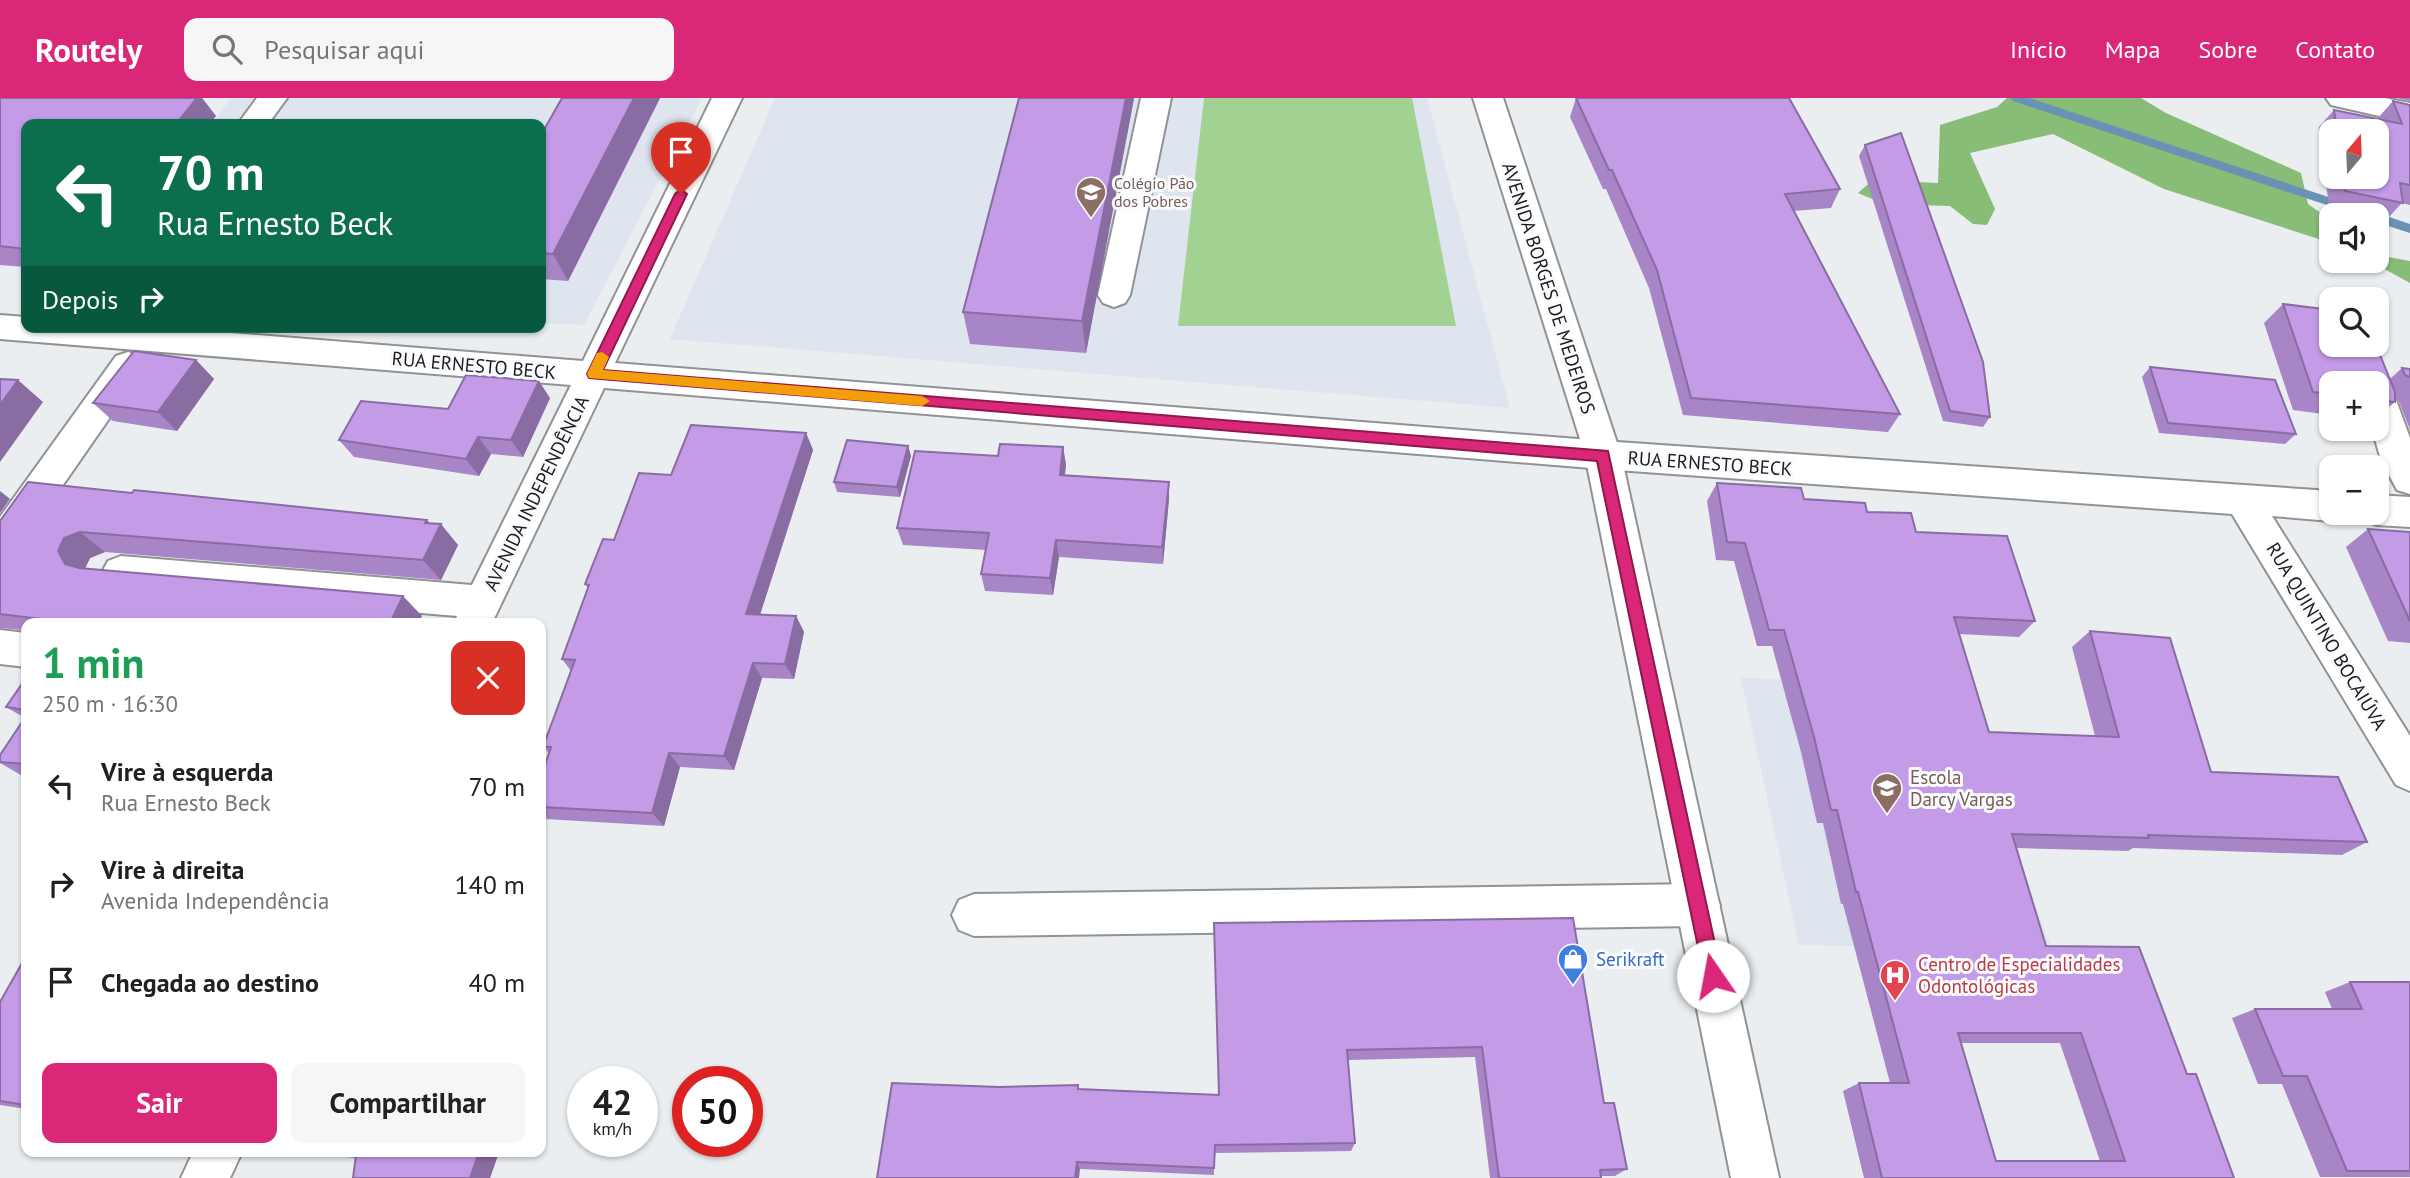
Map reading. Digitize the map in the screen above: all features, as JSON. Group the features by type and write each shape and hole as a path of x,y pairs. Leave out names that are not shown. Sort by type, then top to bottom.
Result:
{"street":[{"path":"257,119 272,98"},
{"name":"AVENIDA INDEPENDÊNCIA","path":"478,612 727,98"},
{"path":"1114,295 1156,98"},
{"name":"AVENIDA BORGES DE MEDEIROS","path":"1488,98 1603,455 1755,1178"},
{"path":"2341,98 2410,113"},
{"name":"RUA ERNESTO BECK","path":"0,327 21,328"},
{"name":"RUA ERNESTO BECK","path":"112,333 146,339 1603,455 2319,505"},
{"path":"0,546 146,339"},
{"path":"2389,426 2399,460 2410,480"},
{"name":"RUA QUINTINO BOCAIÚVA","path":"2243,500 2410,772"},
{"path":"2389,511 2410,512"},
{"path":"105,570 478,612"},
{"path":"0,647 21,649"},
{"path":"974,915 1698,905"},
{"path":"205,1178 216,1157"}],"shaded area":[{"path":"231,98 702,98 584,325 546,323 546,119 216,119"},
{"name":"Colégio Pão dos Pobres","path":"775,98 1427,98 1510,408 670,339"},
{"name":"Escola Darcy Vargas","path":"1741,678 1955,684 2052,950 1799,945"}],"green space":[{"path":"1204,98 1412,98 1456,326 1178,326"},
{"path":"2007,98 2141,98 2166,113 2301,173 2308,204 2319,212 2319,239 2164,189 2053,134 1970,153 1995,209 1987,225 1973,224 1950,206 1884,204 1858,193 1873,180 1938,183 1940,125 1997,107"},
{"path":"2389,257 2410,261 2410,283 2389,271"}],"building":[{"path":"0,98 197,98 180,119 21,119 21,248 0,246"},
{"path":"562,98 634,98 553,254 546,253 546,126"},
{"path":"1019,98 1126,98 1082,321 963,312"},
{"path":"1576,98 1789,98 1840,189 1785,194 1900,414 1691,398 1657,270"},
{"path":"2393,101 2410,105 2410,185 2400,183 2403,203 2345,191 2389,189 2389,121 2402,124"},
{"path":"2334,110 2378,119 2335,119"},
{"path":"1901,133 1983,362 1990,417 1950,411 1865,145"},
{"path":"2283,304 2319,308 2319,357 2381,357 2387,371 2319,371 2319,393 2313,392"},
{"path":"134,351 196,360 158,412 93,403"},
{"path":"2150,367 2275,380 2296,434 2168,423"},
{"path":"2402,368 2410,369 2410,377 2405,375"},
{"path":"466,375 539,381 511,440 478,437 466,459 339,440 361,401 448,409"},
{"path":"2389,377 2395,392 2395,402 2389,401"},
{"path":"0,379 18,380 0,405"},
{"path":"691,425 806,433 746,614 796,616 785,664 753,663 724,756 669,753 652,813 546,807 546,762 551,747 546,747 546,739 575,660 562,659 589,585 585,584 603,539 614,540 639,473 671,475"},
{"path":"847,440 908,446 897,487 834,482"},
{"path":"1000,444 1063,447 1060,475 1169,482 1162,547 1056,540 1050,578 981,574 989,533 897,528 915,451 998,456"},
{"path":"28,482 132,493 134,490 427,520 425,523 441,524 423,560 80,532 64,538 58,551 65,564 79,568 403,596 392,618 32,618 0,614 0,521"},
{"path":"1717,483 1801,488 1804,499 1865,503 1867,512 1911,513 1916,532 2007,536 2035,621 1954,617 1989,732 2119,737 2090,631 2170,638 2211,772 2338,777 2367,842 2012,834 2046,946 2139,947 2187,1074 2196,1074 2234,1178 1882,1178 1859,1083 1909,1083 1856,892 1837,810 1831,810 1784,630 1769,630 1745,543 1727,542","holes":["1958,1033 2081,1033 2125,1161 1996,1161"]},
{"path":"2368,529 2410,532 2410,621"},
{"path":"21,685 21,709 6,707"},
{"path":"21,724 21,764 0,762 0,755"},
{"path":"1573,918 1604,1103 1614,1103 1627,1169 1600,1170 1601,1178 1499,1178 1482,1047 1347,1050 1355,1143 1215,1145 1214,1168 1077,1162 1075,1178 877,1178 892,1083 999,1087 1078,1085 1078,1089 1219,1095 1214,923"},
{"path":"21,965 21,1104 0,1101 0,1002"},
{"path":"2350,982 2410,982 2410,1171 2347,1171 2307,1076 2283,1076 2255,1009 2362,1009"},
{"path":"356,1157 477,1157 470,1178 353,1178"}],"waterway":[{"path":"2017,98 2334,203"},
{"path":"2389,222 2410,229"}],"slow traffic":[{"path":"602,357 594,374 922,401"}],"place":[{"name":"Colégio Pão dos Pobres","path":"1091,219"},
{"name":"Escola Darcy Vargas","path":"1887,815"},
{"name":"Serikraft","path":"1573,986"},
{"name":"Centro de Especialidades Odontológicas","path":"1895,1002"}],"route":[{"path":"681,194 594,374 1603,455 1713,976"}]}
